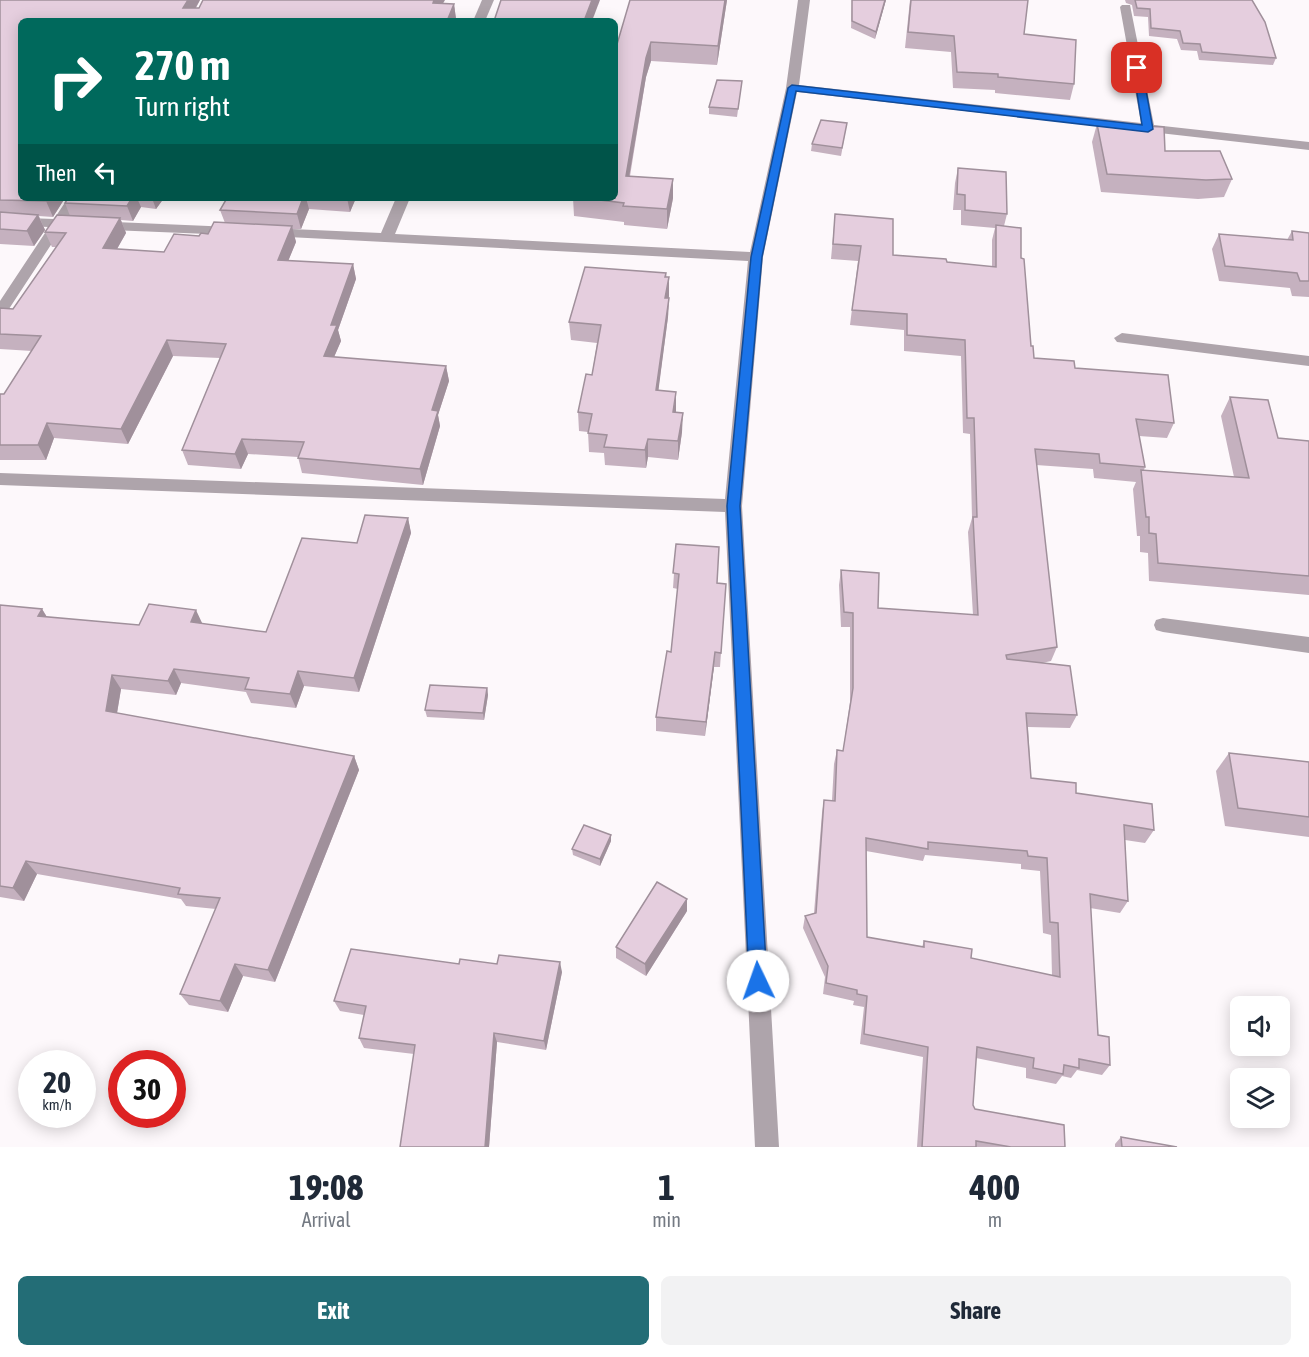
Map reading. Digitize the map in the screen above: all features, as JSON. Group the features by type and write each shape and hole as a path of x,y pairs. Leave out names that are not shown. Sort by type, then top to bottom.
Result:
{"street":[{"path":"480,18 488,0"},
{"path":"767,1147 733,506 756,257 792,88 804,0"},
{"path":"1126,7 1148,129"},
{"path":"792,88 1309,146"},
{"path":"0,312 73,201"},
{"path":"387,238 403,201"},
{"path":"0,221 756,257"},
{"path":"1122,338 1309,361"},
{"path":"0,479 733,506"},
{"path":"1163,625 1309,645"}],"building":[{"path":"0,0 188,0 183,8 199,8 203,0 434,0 433,3 454,4 448,18 18,18 18,200 0,200"},
{"path":"501,0 592,0 585,18 495,18"},
{"path":"630,0 725,0 718,46 651,42 646,58 626,176 673,179 667,209 623,206 624,203 608,201 618,201 618,41"},
{"path":"852,0 885,0 876,32 852,21"},
{"path":"911,0 1028,0 1024,34 1076,40 1074,84 998,77 998,74 957,72 954,36 908,32"},
{"path":"1135,0 1252,0 1265,22 1276,58 1202,52 1200,44 1183,43 1180,31 1151,28 1150,9 1137,8"},
{"path":"717,80 742,81 738,109 709,107"},
{"path":"821,120 847,123 842,148 812,144"},
{"path":"1097,124 1164,127 1165,151 1220,151 1232,179 1206,180 1107,174"},
{"path":"958,168 1006,172 1007,214 965,210 965,195 957,194"},
{"path":"66,201 130,201 127,206 65,203"},
{"path":"225,201 302,201 297,214 220,210"},
{"path":"0,212 38,215 27,231 0,229"},
{"path":"835,214 893,219 893,255 946,259 947,262 996,267 996,225 1021,228 1021,258 1024,259 1034,358 1074,361 1075,368 1168,375 1174,423 1136,419 1145,467 1100,463 1099,454 1035,449 1057,647 1006,655 1007,659 1070,666 1077,715 1026,713 1031,778 1076,783 1076,793 1152,804 1154,830 1124,825 1128,901 1090,894 1098,1035 1109,1037 1110,1065 1079,1059 1079,1068 1064,1065 1063,1074 1033,1068 1034,1058 977,1047 973,1105 975,1109 1064,1125 1065,1147 1011,1147 976,1141 976,1147 922,1147 928,1047 864,1034 867,996 857,994 857,990 826,983 828,966 805,916 816,913 824,800 835,801 837,750 843,751 853,688 853,613 844,612 841,570 879,573 878,608 978,615 973,517 977,517 974,418 967,418 965,340 907,335 907,314 852,310 861,246 833,244","holes":["866,838 928,849 928,842 1027,851 1028,856 1047,858 1050,922 1058,923 1060,977 971,958 972,949 924,941 924,947 867,937"]},
{"path":"57,215 120,218 103,248 164,252 174,234 199,236 201,233 208,234 214,222 292,226 278,260 353,264 331,325 337,325 324,356 446,366 432,410 438,411 420,469 298,458 304,442 242,439 235,454 182,450 226,344 167,340 121,429 47,423 38,445 0,445 0,394 4,394 41,336 0,334 0,308 13,309 66,233 45,232"},
{"path":"1292,231 1309,233 1309,281 1300,281 1297,273 1225,266 1219,234 1293,240"},
{"path":"585,267 666,273 665,277 669,277 665,298 669,298 656,390 676,392 673,412 683,413 678,441 648,439 645,450 604,447 607,435 588,433 592,414 578,412 586,374 592,375 601,325 569,322"},
{"path":"1230,397 1268,400 1278,438 1309,441 1309,576 1158,563 1156,534 1149,533 1149,517 1146,517 1141,470 1249,478"},
{"path":"365,515 408,518 354,678 298,671 290,694 245,689 249,678 174,669 168,681 112,675 106,711 354,756 268,970 235,964 220,1001 180,994 220,898 178,894 180,888 26,861 13,888 0,886 0,605 42,609 38,616 139,625 149,604 196,610 191,622 266,632 302,538 357,543"},
{"path":"676,544 719,547 717,583 726,584 721,653 715,652 706,722 656,717 667,651 671,652 679,574 673,573"},
{"path":"430,685 487,688 483,713 425,710"},
{"path":"1229,753 1309,762 1309,817 1238,808"},
{"path":"584,825 611,835 600,859 572,849"},
{"path":"657,882 687,899 645,964 616,947"},
{"path":"351,949 459,964 460,959 497,964 499,955 560,962 544,1041 494,1033 485,1147 400,1147 415,1045 359,1038 366,1006 334,1001"},
{"path":"1121,1137 1177,1147 1122,1147"}],"route":[{"path":"758,981 733,506 756,257 792,88 1148,129 1137,68"}]}
